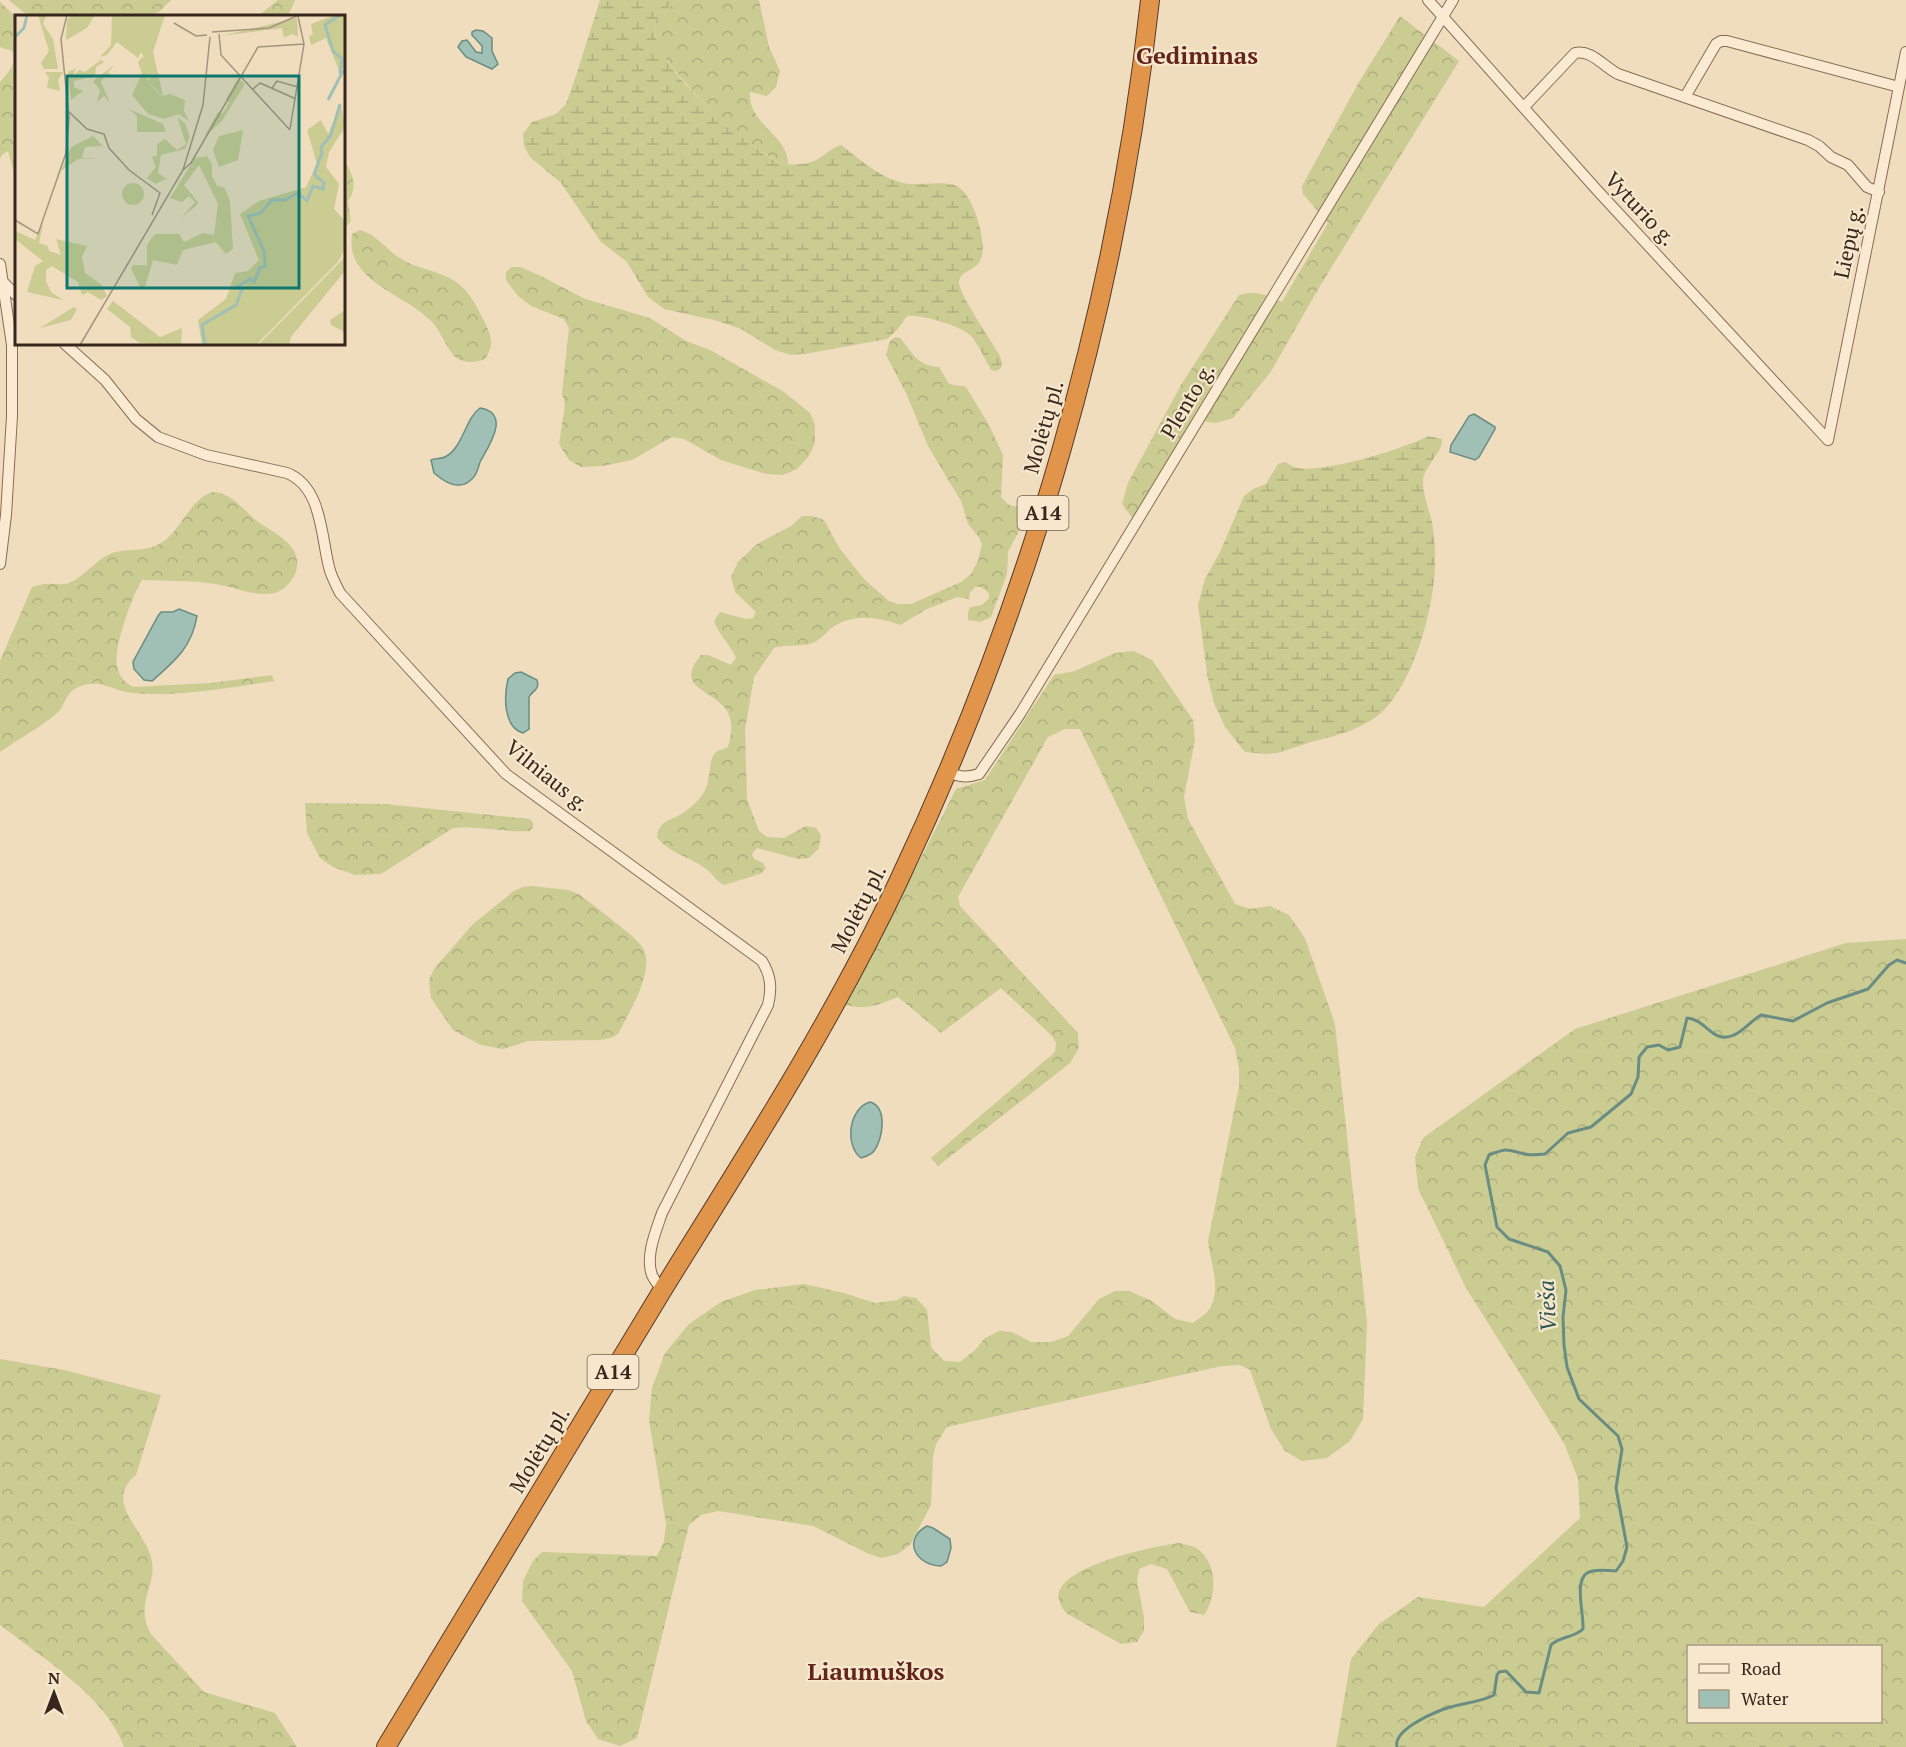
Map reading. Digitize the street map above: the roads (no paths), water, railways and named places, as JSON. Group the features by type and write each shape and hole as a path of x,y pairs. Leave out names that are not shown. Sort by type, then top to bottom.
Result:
{"highway":[{"name":"Molėtų pl.","path":"386,1747 757,1138 839,997 898,882 948,772 1016,596 1044,508 1092,338 1134,122 1150,0"}],"street":[{"name":"Vyturio g.","path":"1428,0 1603,197 1828,440"},
{"path":"1444,18 1454,0"},
{"name":"Plento g.","path":"948,772 969,777 979,774 1020,714 1444,18"},
{"path":"1685,97 1716,44 1721,41 1899,87"},
{"name":"Liepų g.","path":"1828,440 1906,52"},
{"path":"1524,107 1575,53 1588,53 1609,70 1808,140 1831,157 1848,165 1867,187 1879,192"},
{"path":"0,264 12,345 12,416 6,515 0,564"},
{"path":"3,282 15,295"},
{"name":"Vilniaus g.","path":"66,345 105,380 136,419 158,437 206,455 298,477 315,502 330,571 340,593 506,774 762,961 769,973 771,984 768,1005 662,1214 652,1244 650,1264 652,1275 663,1291"}],"water":[{"path":"483,31 492,38 492,51 498,64 492,69 466,57 458,47 462,41 467,40 476,52 482,53 482,46 472,35 472,32"},
{"path":"480,408 490,411 495,416 495,431 492,440 474,477 463,484 449,483 434,473 431,460 443,458 451,453"},
{"path":"1474,414 1495,427 1479,457 1475,460 1450,452 1451,445 1469,416"},
{"path":"179,609 197,616 187,645 152,681 144,680 134,669 133,662 161,612 173,612"},
{"path":"521,672 537,680 538,683 537,688 529,697 529,729 523,733 516,730 506,710 508,679 515,673"},
{"path":"870,1102 876,1105 882,1117 880,1139 874,1151 861,1158 852,1145 851,1127 857,1111"},
{"path":"927,1526 950,1539 951,1548 947,1562 941,1566 925,1562 915,1551 915,1538"}],"waterway":[{"name":"Vieša","path":"1397,1747 1397,1741 1401,1735 1422,1719 1444,1709 1494,1695 1499,1672 1506,1671 1526,1692 1539,1693 1551,1645 1583,1629 1580,1590 1583,1577 1594,1571 1616,1571 1623,1561 1627,1547 1616,1488 1622,1449 1618,1436 1579,1399 1567,1367 1563,1317 1566,1290 1560,1266 1548,1252 1509,1239 1497,1227 1485,1165 1489,1155 1506,1150 1529,1155 1545,1154 1568,1133 1591,1127 1631,1094 1638,1077 1639,1057 1647,1047 1659,1045 1668,1050 1680,1047 1687,1018 1694,1019 1720,1037 1738,1033 1761,1015 1793,1021 1827,1003 1868,989 1889,965 1897,960 1906,963"}],"district":[{"name":"Gediminas","path":"1197,56"},
{"name":"Liaumuškos","path":"876,1672"}]}
